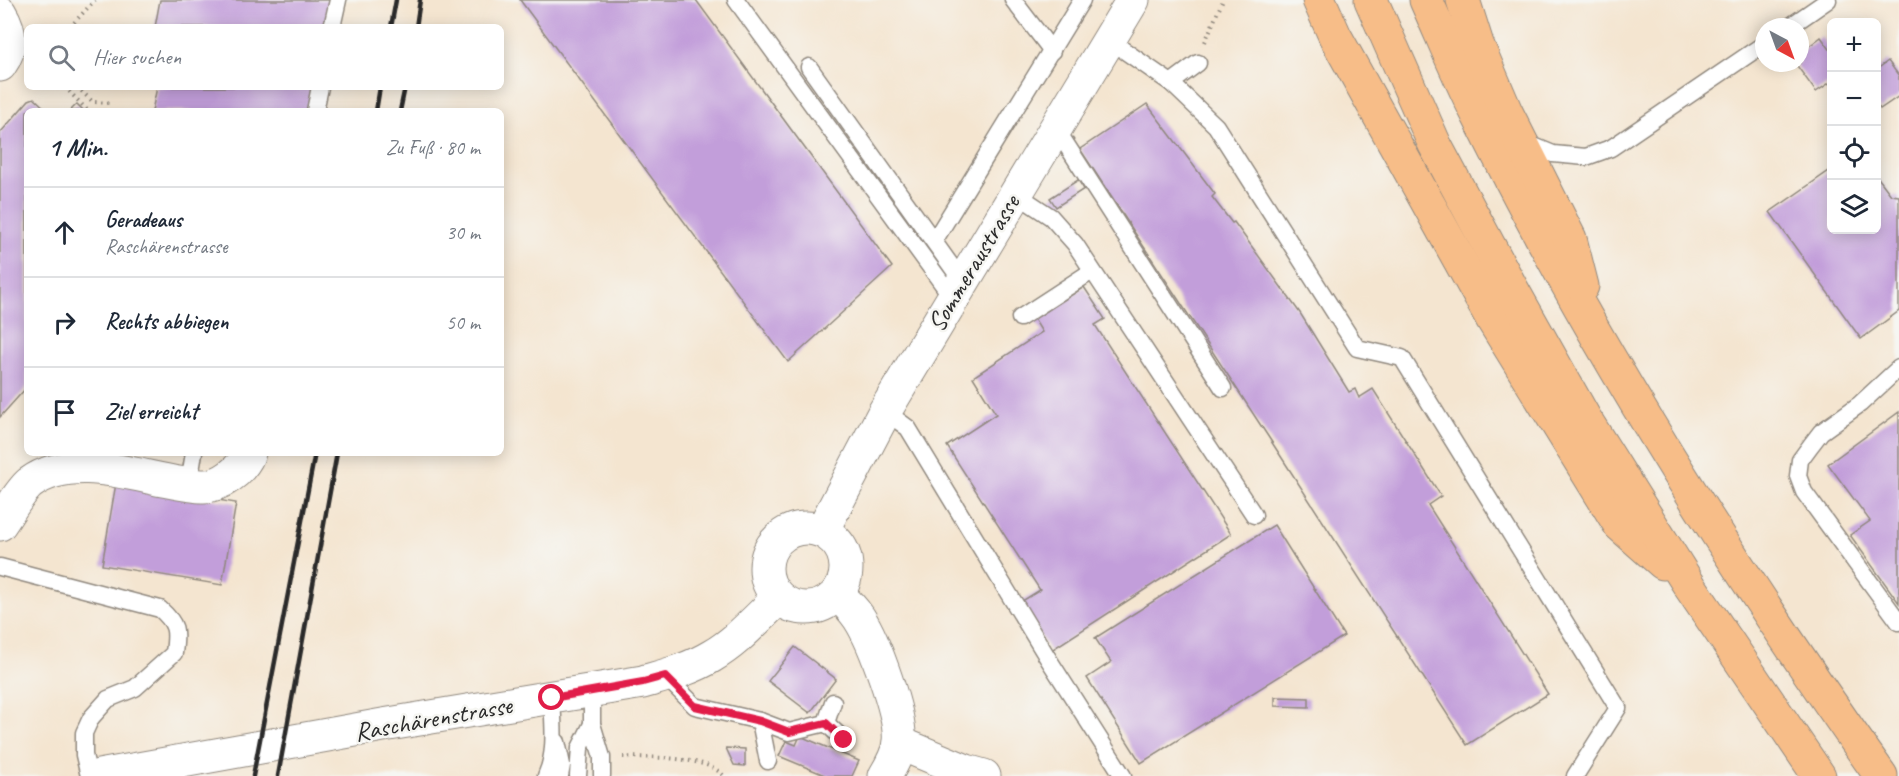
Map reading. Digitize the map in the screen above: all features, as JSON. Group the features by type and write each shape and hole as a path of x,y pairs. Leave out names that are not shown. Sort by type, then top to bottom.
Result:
{"highway":[{"path":"1319,0 1335,36 1487,310 1620,525 1691,588"},
{"path":"1371,0 1435,145 1585,419 1691,588 1819,776"},
{"path":"1426,0 1477,113 1595,334 1672,463 1771,616 1881,776"},
{"path":"1463,0 1477,44 1506,112 1570,238 1595,334"}],"street":[{"name":"Sommeraustrasse","path":"822,531 885,411 1132,0"},
{"path":"0,13 8,26 10,41 5,58 0,65"},
{"path":"0,524 29,483 63,460 110,470 191,468 204,486 228,478 248,456"},
{"path":"802,528 822,531 831,537 844,554 846,575 837,594 824,604 808,609 793,607 778,598 772,590 765,571 769,551 775,542 792,531 802,528"},
{"path":"837,594 859,617 894,704 899,726 899,743 893,762 885,776"},
{"name":"Raschärenstrasse","path":"99,776 553,713 592,691 665,676 712,657 735,640 778,598"},
{"path":"899,743 966,771 984,776"}],"lane":[{"path":"333,24 338,0"},
{"path":"736,0 957,289"},
{"path":"1013,0 1052,51"},
{"path":"934,242 1082,0"},
{"path":"1802,18 1828,0"},
{"path":"1109,40 1172,82 1216,126 1357,348 1402,358 1618,708 1575,776"},
{"path":"1520,140 1553,154 1586,157 1611,148 1755,50"},
{"path":"1172,82 1198,63"},
{"path":"809,67 934,242 957,289"},
{"path":"316,108 319,90"},
{"path":"1055,127 1223,388"},
{"path":"1015,193 1057,223 1075,244 1254,515"},
{"path":"1020,318 1092,271"},
{"path":"1899,368 1860,404 1821,432 1800,460 1798,476 1804,492 1899,622"},
{"path":"885,411 908,428 1049,660 1124,776"},
{"path":"0,567 160,609 174,621 176,636 174,653 135,688 108,699 91,717 84,734 84,755 89,776"},
{"path":"665,676 695,706 760,721 789,732 826,723"},
{"path":"592,691 591,724 602,757 602,776"},
{"path":"826,723 832,702"},
{"path":"546,776 550,768 553,713"},
{"path":"553,713 562,765 560,776"},
{"path":"760,721 768,761"},
{"path":"826,723 844,740"},
{"path":"579,776 580,748 591,724"}],"path":[{"path":"73,24 94,0"},
{"path":"1198,63 1223,0"},
{"path":"68,90 85,108"},
{"path":"80,90 93,102 112,103"},
{"path":"602,757 690,761 709,766 724,776"}],"building":[{"path":"160,0 333,0 329,24 156,24"},
{"path":"520,0 696,0 892,267 788,362"},
{"path":"1821,37 1827,45 1827,84 1816,92 1802,72 1809,72 1809,46"},
{"path":"1888,61 1899,76 1899,96 1881,108 1881,72 1881,66"},
{"path":"156,90 315,90 312,108 153,108"},
{"path":"34,98 45,108 24,108 24,390 0,417 0,133 29,100"},
{"path":"1147,104 1215,194 1212,197 1232,223 1234,222 1300,313 1349,392 1355,389 1359,398 1373,389 1441,496 1428,505 1548,694 1467,745 1080,149"},
{"path":"1827,172 1827,234 1881,234 1881,182 1891,195 1899,196 1899,311 1861,339 1770,212"},
{"path":"1078,180 1084,189 1056,207 1050,198"},
{"path":"1084,287 1105,319 1095,325 1231,534 1050,651 1019,603 1040,590 947,446 996,414 973,377 1042,332 1034,319"},
{"path":"1899,412 1899,603 1850,535 1870,521 1828,464"},
{"path":"116,483 236,503 222,585 102,565"},
{"path":"1274,525 1344,636 1141,763 1087,678 1111,662 1095,638"},
{"path":"795,647 836,679 810,713 768,681"},
{"path":"1275,697 1309,698 1309,707 1275,706"},
{"path":"800,736 859,761 852,776 827,776 779,756 786,741 796,745"},
{"path":"726,748 745,749 745,766 734,765"}],"railway":[{"path":"392,24 396,0"},
{"path":"416,24 420,0"},
{"path":"376,108 380,90"},
{"path":"401,108 404,90"},
{"path":"253,776 314,456"},
{"path":"278,776 336,456"}],"route":[{"path":"552,698 665,676 695,706 760,721 789,732 826,723 844,740"}]}
